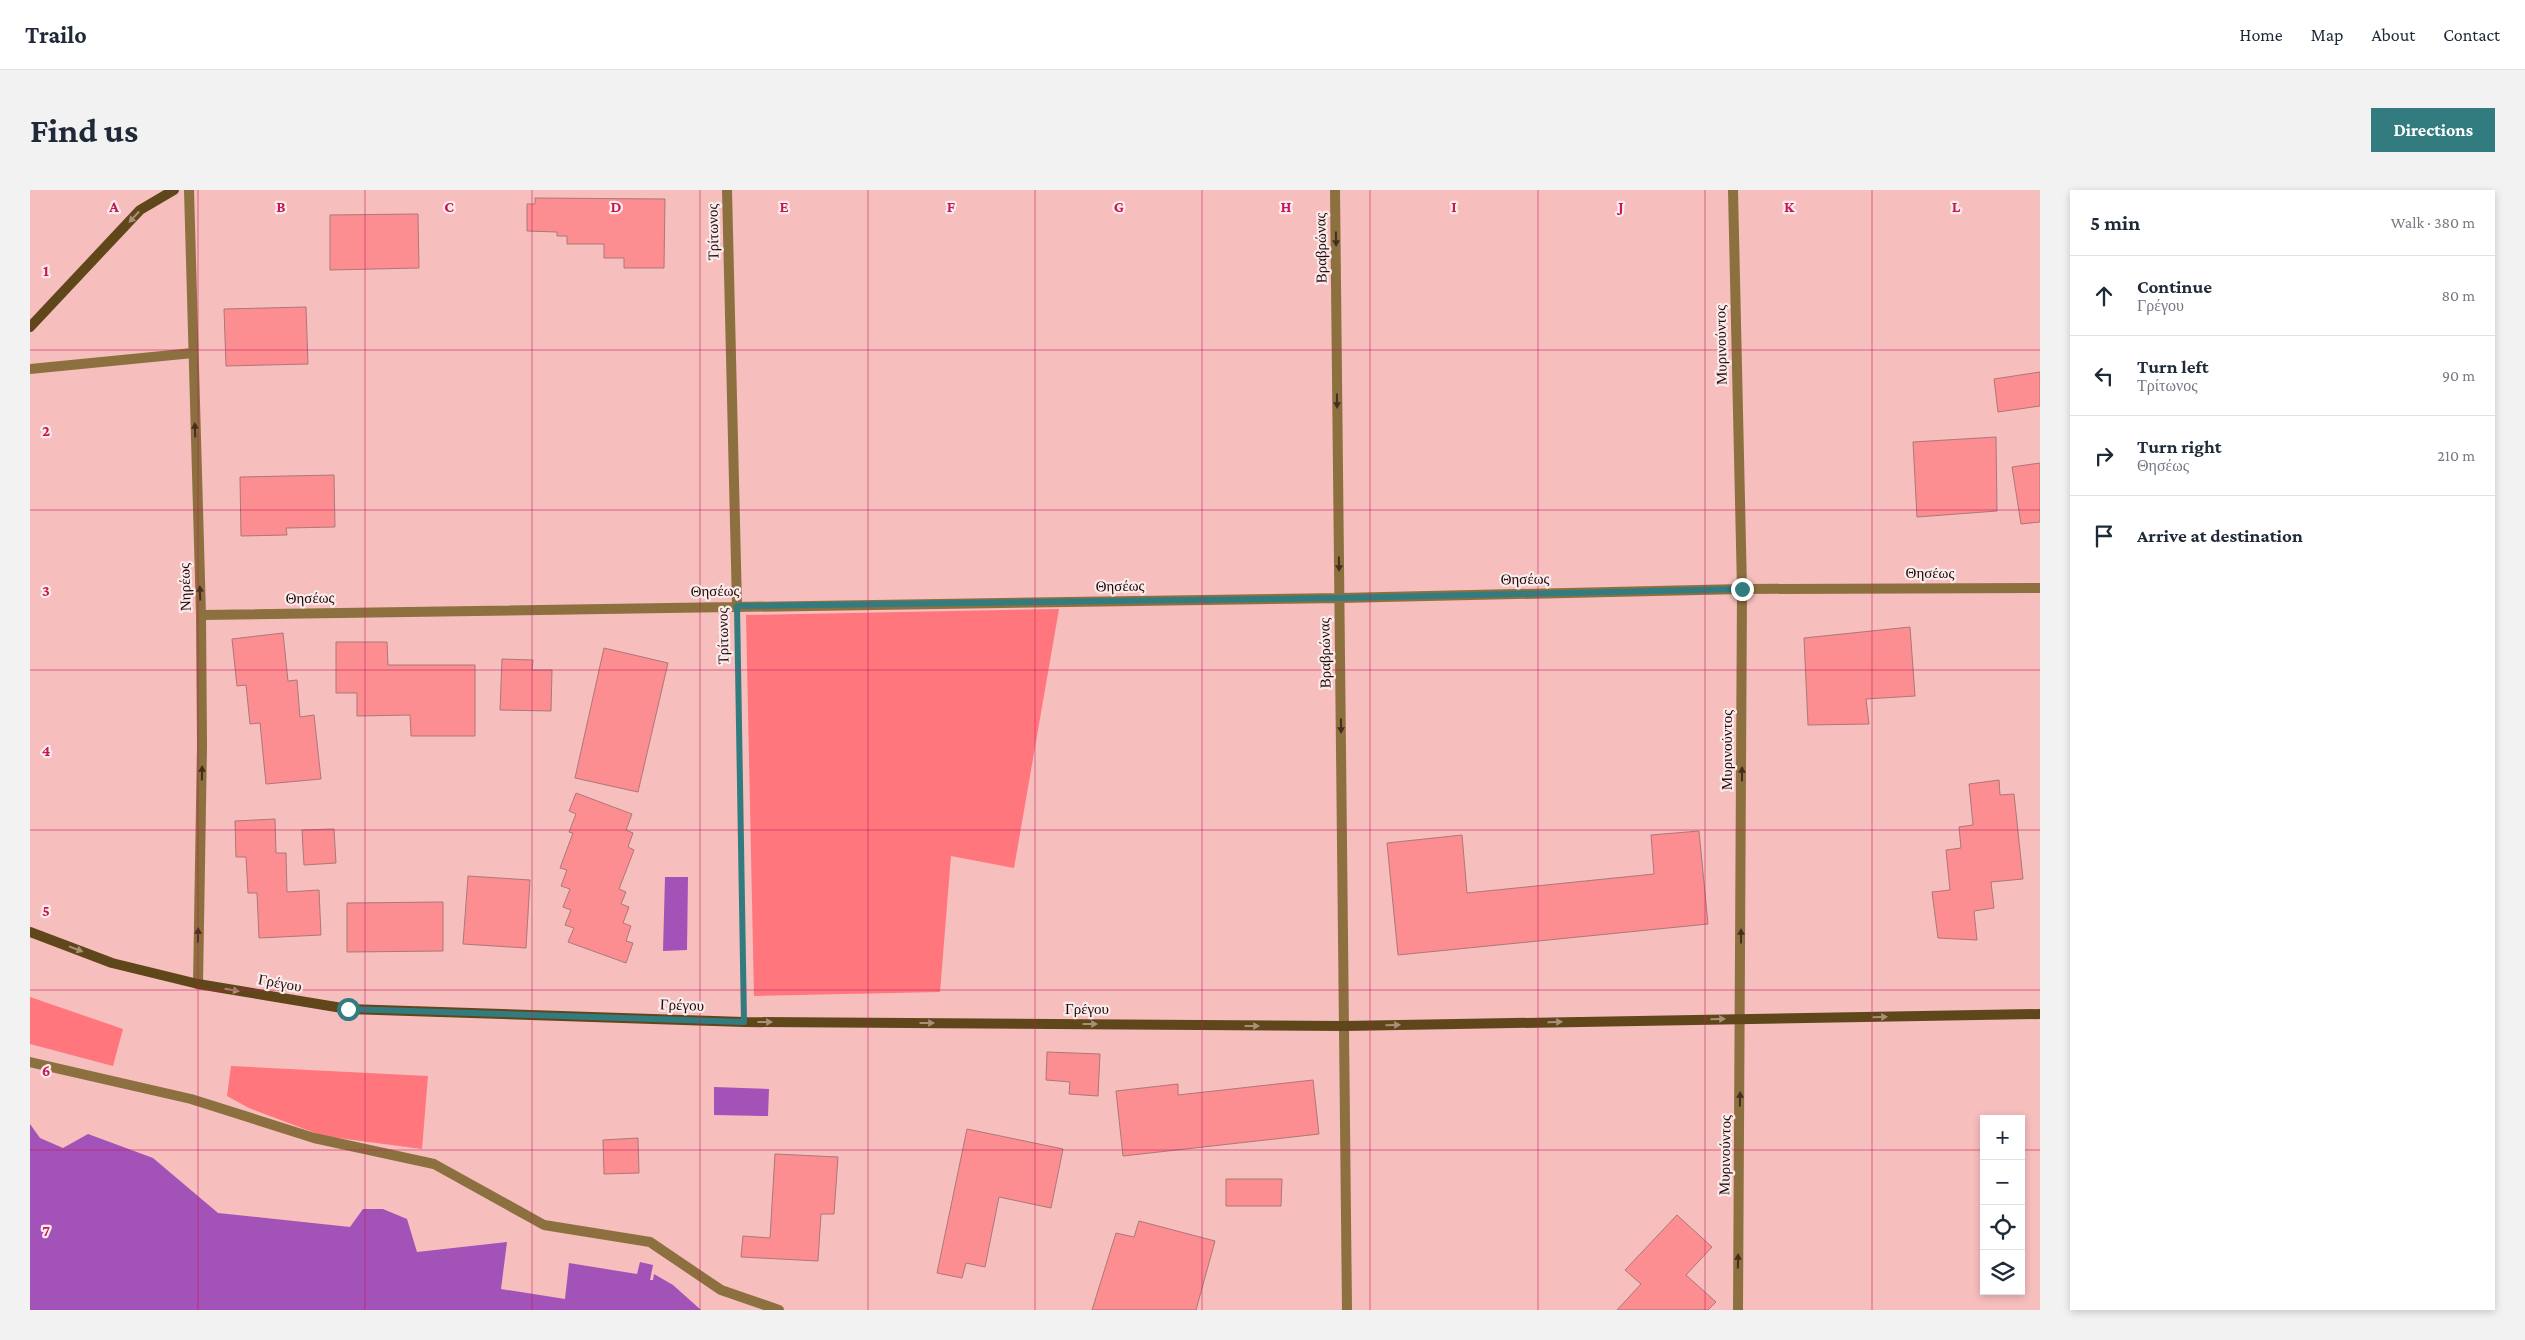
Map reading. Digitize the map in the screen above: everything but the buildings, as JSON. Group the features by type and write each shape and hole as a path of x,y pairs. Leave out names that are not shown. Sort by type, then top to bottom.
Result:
{"main road":[{"path":"30,327 140,210 174,190"},
{"name":"Γρέγου","path":"30,932 112,963 198,984 348,1009 744,1022 1344,1026 2040,1014"}],"street":[{"name":"Νηρέως","path":"189,190 201,615 202,746 198,984"},
{"name":"Τρίτωνος","path":"727,190 737,606"},
{"name":"Βραβρώνας","path":"1335,190 1347,1310"},
{"name":"Μυρινούντος","path":"1732,190 1742,589 1738,1310"},
{"path":"30,369 193,353"},
{"name":"Θησέως","path":"201,615 1340,598 1742,589 2040,588"},
{"path":"30,1062 191,1100 314,1138 434,1164 544,1225 650,1242 721,1290 779,1310"}],"path":[{"name":"Τρίτωνος","path":"737,606 744,1022"}],"shaded area":[{"path":"1059,609 1014,868 951,856 940,992 754,996 746,615"},
{"path":"665,877 688,877 687,950 663,951"},
{"path":"30,997 123,1029 113,1066 30,1044"},
{"path":"231,1066 428,1076 422,1149 323,1136 249,1108 227,1096"},
{"path":"714,1087 769,1089 768,1116 714,1115"},
{"path":"30,1124 40,1138 63,1148 88,1134 153,1158 218,1213 350,1227 363,1209 383,1209 407,1219 417,1252 507,1242 501,1289 565,1299 569,1263 637,1274 640,1262 653,1265 650,1280 653,1280 654,1274 673,1285 701,1310 30,1310"}],"route":[{"path":"348,1009 744,1022 737,606 1340,598 1742,589"}]}
